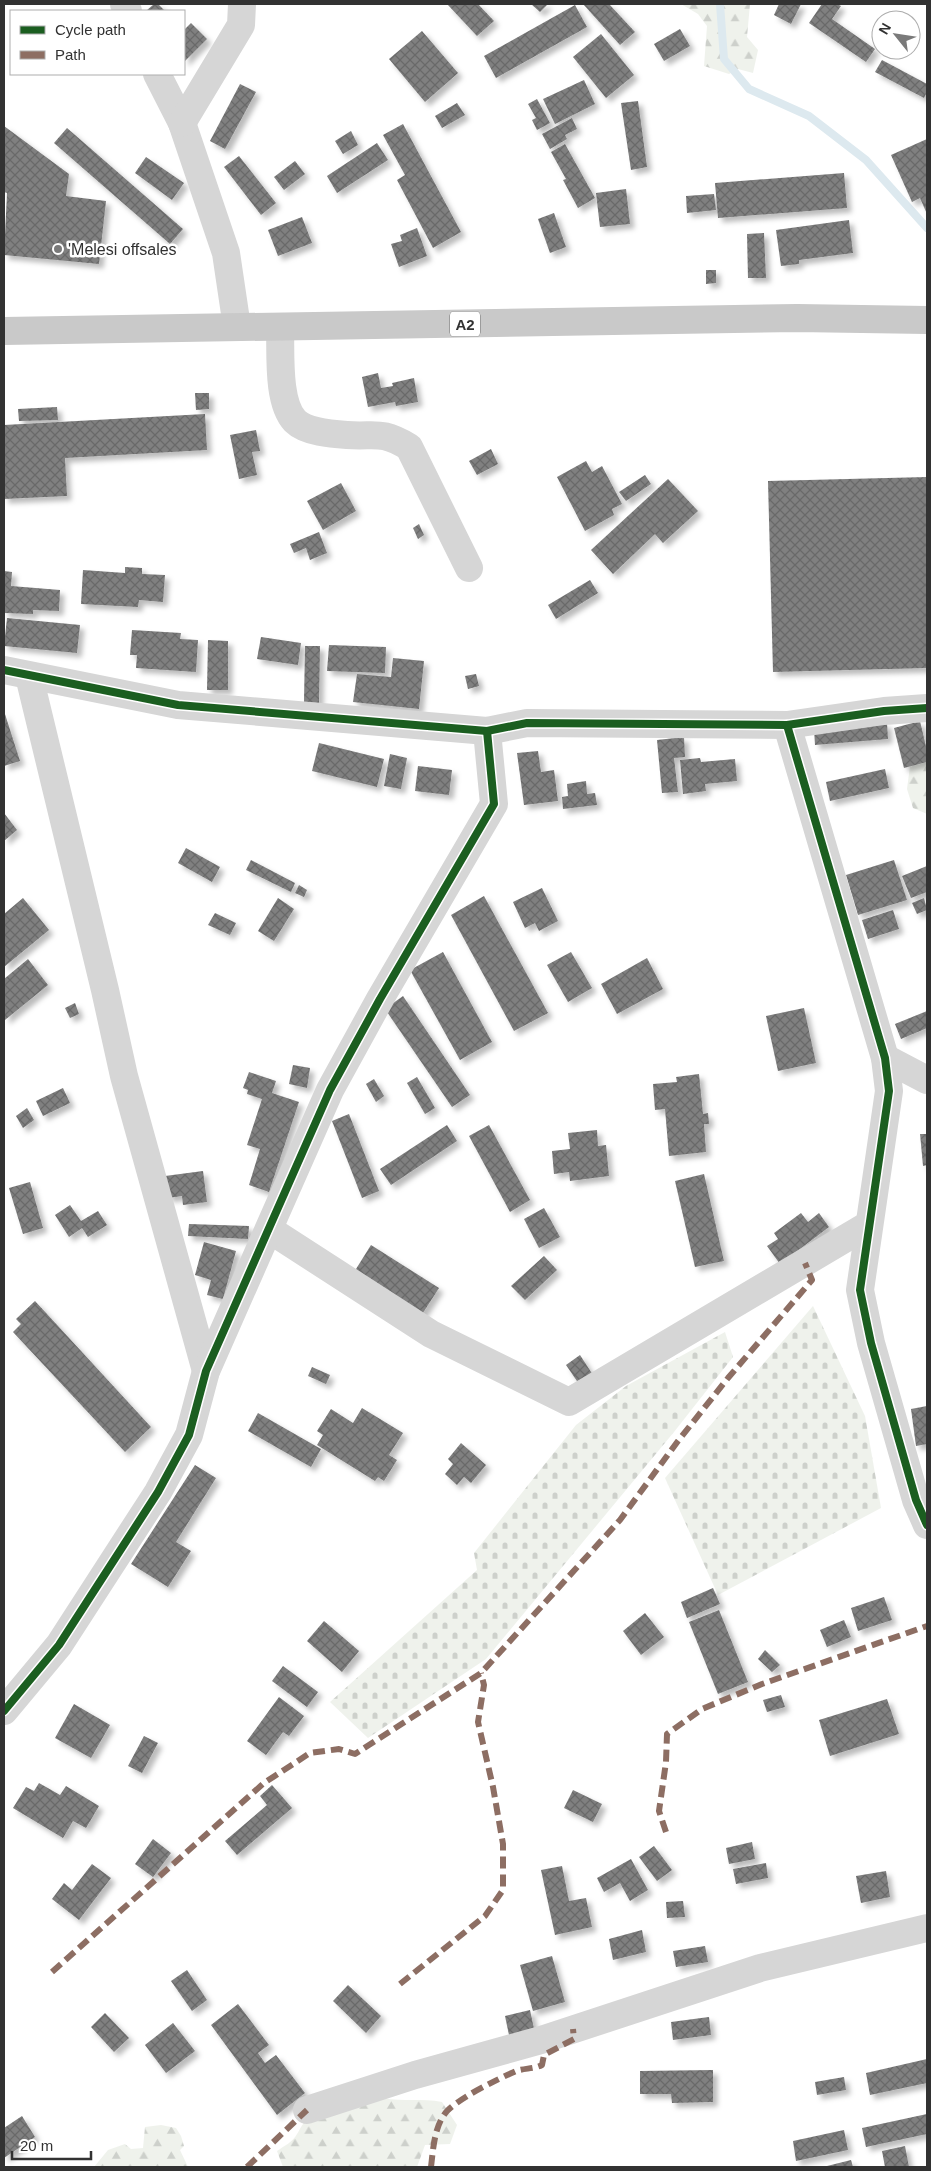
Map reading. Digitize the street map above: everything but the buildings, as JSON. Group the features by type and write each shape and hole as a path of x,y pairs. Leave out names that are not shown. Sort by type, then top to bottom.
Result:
{"main road":[{"name":"A2","path":"4,331 280,328 797,318 927,320"}],"street":[{"path":"182,123 241,25 242,4"},
{"path":"158,75 182,123 226,253 236,327"},
{"path":"280,328 286,406 296,421 311,429 348,435 374,434 392,437 409,447 468,568"},
{"path":"206,1370 124,1076 105,990 16,673 178,705 486,731 527,722 787,725 884,711 927,708"},
{"path":"787,725 885,1058 889,1091 860,1290 871,1343 916,1500 927,1526"},
{"path":"4,1711 59,1644 109,1564 158,1492 189,1435 206,1370 335,1082 380,999 494,804 486,731"},
{"path":"885,1058 927,1080"},
{"path":"270,1230 431,1334 569,1402 868,1226"},
{"path":"307,2110 415,2075 540,2040 760,1968 927,1928"}],"green space":[{"path":"681,4 750,4 747,37 758,50 753,73 738,69 729,74 704,66 707,26 698,14"},
{"path":"927,762 927,814 913,808 907,789 910,766"},
{"path":"813,1306 865,1416 881,1508 718,1595 665,1478"},
{"path":"725,1332 733,1357 674,1432 486,1659 368,1738 330,1702 477,1570 474,1553 576,1425 626,1386"},
{"path":"383,2098 442,2102 457,2125 450,2144 425,2145 417,2167 283,2167 277,2151 295,2137 307,2120"},
{"path":"161,2125 176,2128 184,2146 180,2150 188,2167 94,2167 108,2150 125,2144 131,2149 143,2148 145,2127"}],"waterway":[{"path":"720,4 724,59 749,89 809,116 866,160 927,228"}],"marked path":[{"path":"52,1972 264,1783 310,1753 339,1749 355,1754 481,1673 620,1520 678,1441 728,1378 812,1280 805,1263"},
{"path":"666,1832 659,1811 666,1762 667,1734 702,1709 762,1684 927,1626"},
{"path":"400,1984 485,1916 503,1890 503,1844 493,1787 478,1722 484,1685 481,1673"},
{"path":"431,2167 434,2140 438,2127 449,2109 477,2090 509,2074 542,2065 544,2055 574,2039 573,2029"},
{"path":"247,2167 307,2110"}],"cycle path":[{"path":"4,670 178,705 487,731 527,723 787,725 884,711 927,708"},
{"path":"787,725 885,1058 889,1091 860,1290 871,1343 916,1500 927,1525"},
{"path":"4,1711 59,1645 158,1492 189,1435 206,1371 330,1090 380,999 494,804 487,731"}],"place":[{"name":"'Melesi offsales","path":"58,249"}]}
